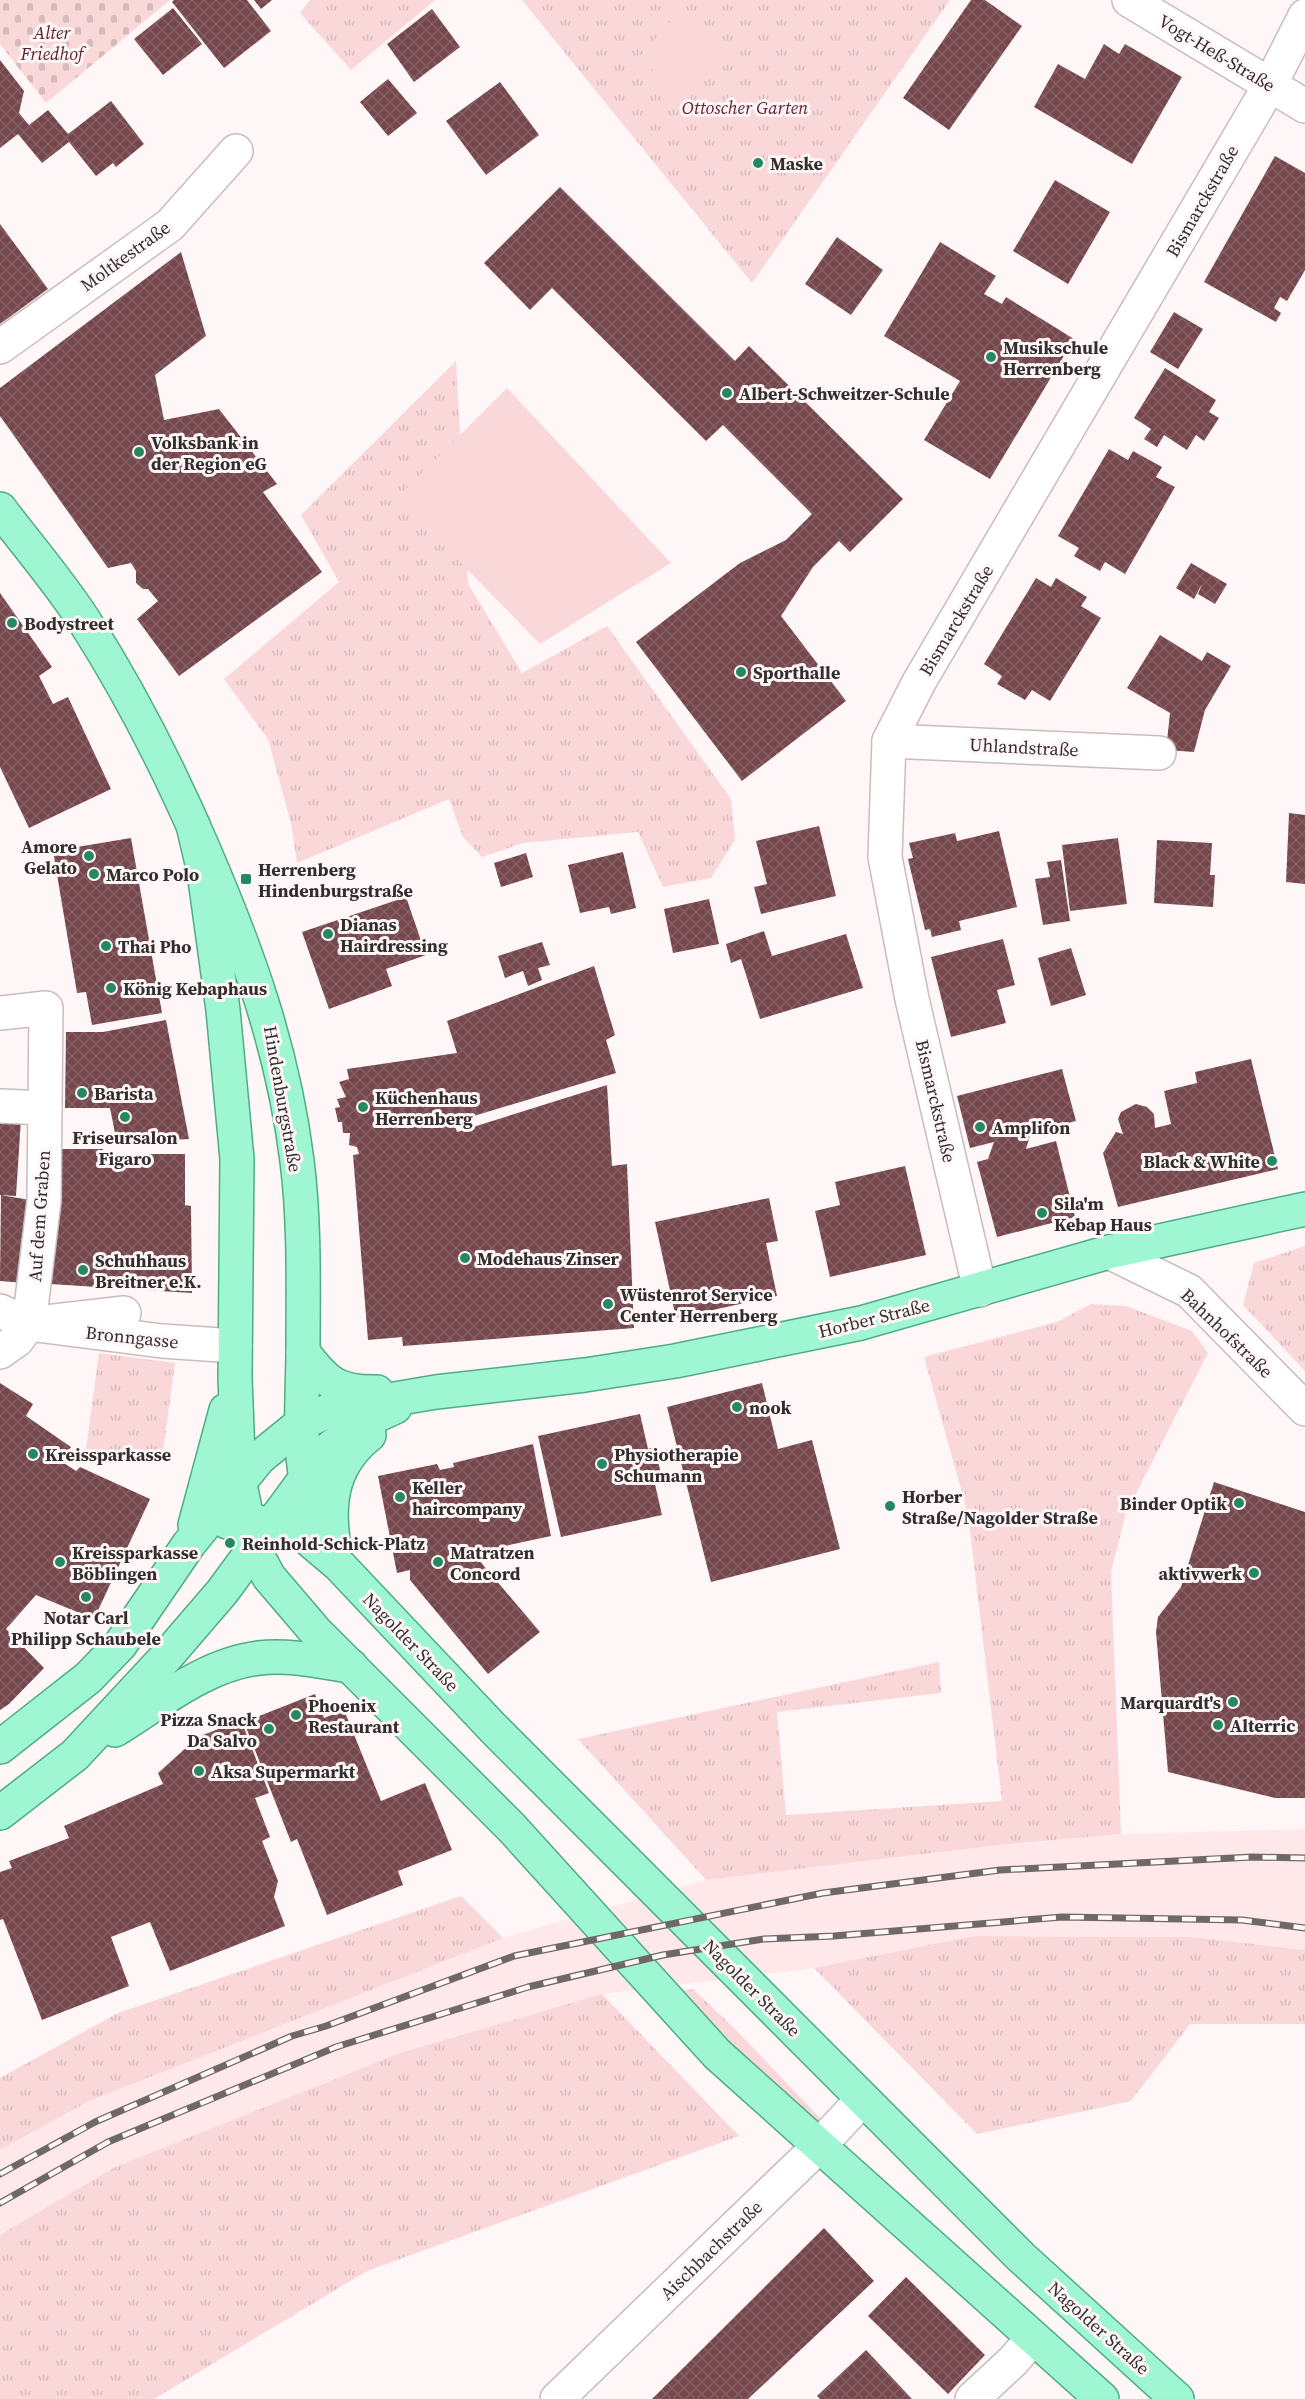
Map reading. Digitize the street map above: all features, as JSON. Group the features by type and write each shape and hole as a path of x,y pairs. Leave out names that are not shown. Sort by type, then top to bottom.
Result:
{"main road":[{"name":"Hindenburgstraße","path":"0,509 84,621 152,736 240,932 266,1009 280,1063 297,1161 301,1213 303,1352"},
{"name":"Hindenburgstraße","path":"193,825 204,872 223,1010 237,1159 235,1362"},
{"name":"Horber Straße","path":"436,1392 585,1375 675,1361 861,1323 1109,1252 1305,1209"},
{"path":"303,1352 316,1370 331,1382 351,1392 436,1392"},
{"path":"303,1352 302,1458 322,1536 339,1565"},
{"path":"235,1362 256,1421 302,1458"},
{"path":"235,1362 239,1480 257,1530 269,1576 287,1600 512,1828 717,2054 818,2147 1102,2399"},
{"path":"189,1544 235,1362"},
{"path":"302,1423 348,1405 436,1392"},
{"path":"0,1747 88,1678 120,1645 189,1544 239,1480 302,1458 365,1421 436,1392"},
{"path":"339,1565 330,1502 345,1460 371,1433 436,1392"},
{"path":"75,1755 205,1613 302,1458"},
{"path":"189,1544 209,1529 228,1522 257,1530 287,1527 306,1537 339,1565"},
{"name":"Nagolder Straße","path":"339,1565 493,1728 1021,2257 1177,2399"},
{"path":"0,1813 75,1755 201,1677 226,1665 260,1658 303,1659 351,1666"}],"street":[{"name":"Vogt-Heß-Straße","path":"1129,0 1305,106"},
{"name":"Bismarckstraße","path":"980,1290 912,999 885,857 889,741 919,682 1270,85 1305,16"},
{"name":"Moltkestraße","path":"0,347 170,225 236,151"},
{"name":"Uhlandstraße","path":"889,741 1159,753"},
{"name":"Auf dem Graben","path":"0,1013 46,1008 44,1201 29,1324"},
{"path":"0,1106 45,1108"},
{"name":"Bahnhofstraße","path":"1109,1252 1189,1290 1305,1409"},
{"name":"Bronngasse","path":"0,1311 29,1324 162,1341 235,1362"},
{"name":"Bronngasse","path":"29,1324 124,1313"},
{"path":"0,1352 17,1340 29,1324"},
{"name":"Aischbachstraße","path":"557,2399 818,2147 863,2099"},
{"path":"972,2399 1013,2361 1033,2338"}],"shaded area":[{"path":"1305,1829 1305,1950 1192,1937 974,1936 814,1968 602,1994 403,2052 113,2168 0,2235 0,2150 87,2102 503,1938 705,1880 1008,1844 1121,1834"}],"green space":[{"name":"Alter Friedhof","path":"0,0 170,0 46,103 0,44"},
{"path":"310,0 435,0 351,70 300,13"},
{"name":"Ottoscher Garten","path":"522,0 950,0 752,283"},
{"path":"683,8 731,52 686,101 639,57"},
{"path":"456,361 468,584 522,673 607,626 731,799 735,840 711,878 663,887 638,832 523,843 482,857 463,837 449,799 297,863 291,823 268,739 224,679 339,582 301,515"},
{"path":"507,388 671,563 540,644 397,498"},
{"path":"1305,1246 1305,1371 1243,1305 1254,1263"},
{"path":"1091,1304 1126,1306 1192,1331 1208,1353 1126,1513 1111,1572 1121,1834 1008,1844 706,1880 578,1739 939,1662 941,1693 777,1712 786,1815 1002,1801 968,1514 924,1357 1057,1322"},
{"path":"99,1353 175,1363 162,1459 86,1449"},
{"path":"461,1896 503,1938 87,2102 0,2150 0,2078 118,2013"},
{"path":"974,1936 1192,1937 1305,1950 1305,2024 1190,2024 1131,2101 977,2134 814,1968"},
{"path":"693,1989 736,2030 823,2121 813,2127 680,1991"},
{"path":"602,1994 739,2136 367,2271 154,2399 0,2399 0,2235 113,2168 403,2052"}],"building":[{"path":"174,0 247,0 271,31 224,68 172,2"},
{"path":"254,0 272,0 261,9"},
{"path":"971,0 985,0 1022,26 949,130 903,98"},
{"path":"173,8 202,44 163,75 134,39"},
{"path":"432,9 460,47 414,82 387,44"},
{"path":"1104,44 1119,54 1125,44 1182,77 1132,164 1034,107 1058,64 1085,79"},
{"path":"0,60 24,91 19,113 29,125 48,110 68,134 111,101 144,144 116,167 113,163 96,176 69,142 42,163 18,134 0,148"},
{"path":"388,79 417,113 388,136 360,102"},
{"path":"500,82 539,135 486,175 446,121"},
{"path":"1275,156 1305,173 1305,270 1287,301 1280,297 1274,308 1281,313 1276,322 1204,282"},
{"path":"1055,180 1110,212 1068,284 1013,251"},
{"name":"Albert-Schweitzer-Schule","path":"560,187 735,361 749,346 903,499 850,552 839,541 813,567 781,616 846,701 742,781 636,642 740,563 786,540 812,514 723,425 706,441 552,288 530,310 484,263"},
{"path":"0,224 48,289 0,324"},
{"path":"837,237 883,270 851,315 805,284"},
{"name":"Musikschule Herrenberg","path":"940,242 996,276 984,294 1002,304 1006,297 1074,339 990,479 924,440 960,381 884,336"},
{"name":"Volksbank in der Region eG","path":"181,252 206,336 155,375 164,420 219,409 277,484 263,492 322,572 179,676 137,619 158,601 148,589 143,589 136,583 136,571 131,563 108,568 0,416 0,388"},
{"path":"1174,312 1203,329 1178,369 1150,352"},
{"path":"1165,368 1216,400 1209,412 1219,418 1204,441 1196,435 1187,450 1164,435 1157,447 1144,439 1151,429 1134,418"},
{"path":"1109,449 1128,460 1133,451 1162,467 1156,477 1175,487 1125,574 1105,562 1100,571 1074,556 1079,548 1058,536"},
{"path":"1191,563 1227,584 1215,604 1198,594 1202,584 1194,599 1176,588"},
{"path":"1036,578 1051,587 1056,578 1087,597 1081,606 1101,618 1050,701 1032,690 1025,700 997,684 1002,676 984,664"},
{"path":"0,593 52,667 39,676 53,704 68,697 111,789 29,828 0,767"},
{"path":"1160,635 1202,661 1207,652 1231,666 1205,710 1194,752 1166,750 1170,713 1127,688"},
{"path":"1289,813 1305,815 1305,884 1286,882"},
{"path":"819,826 836,896 761,914 754,887 767,884 756,841"},
{"path":"999,831 1017,907 959,921 961,930 932,937 930,929 925,930 908,859 913,858 909,843 955,833 957,841"},
{"path":"131,838 162,1013 92,1025 86,992 77,993 53,851"},
{"path":"1118,838 1127,904 1070,911 1062,845"},
{"path":"1157,840 1212,843 1210,875 1215,875 1213,907 1154,903"},
{"path":"623,852 636,908 611,914 609,907 580,913 568,865"},
{"path":"526,853 533,877 501,887 494,863"},
{"path":"1061,860 1070,921 1043,925 1035,879 1050,877 1047,862"},
{"path":"406,897 426,955 386,969 392,986 329,1009 302,932"},
{"path":"709,899 719,944 673,953 664,909"},
{"path":"764,931 772,956 846,934 863,988 760,1019 741,959 731,963 726,944"},
{"path":"1003,939 1015,985 997,990 1006,1023 951,1037 931,957"},
{"path":"542,942 550,965 538,968 542,980 528,986 523,971 505,978 498,956"},
{"path":"1071,948 1086,995 1051,1006 1038,958"},
{"path":"594,966 615,1035 606,1040 616,1073 454,1122 457,1132 607,1085 612,1166 627,1164 634,1328 403,1346 402,1337 368,1340 353,1155 359,1154 357,1147 349,1145 350,1133 343,1133 342,1122 338,1122 335,1108 340,1107 337,1099 346,1097 339,1082 349,1079 347,1069 457,1053 447,1021"},
{"path":"166,1020 189,1139 117,1143 110,1108 65,1108 66,1032 103,1032"},
{"path":"1251,1059 1278,1169 1118,1207 1103,1153 1116,1132 1123,1134 1118,1119 1121,1112 1136,1104 1147,1107 1154,1114 1155,1128 1171,1124 1164,1091 1197,1083 1195,1072"},
{"path":"1062,1069 1076,1121 1031,1132 1026,1149 1056,1141 1075,1217 997,1237 977,1162 988,1159 994,1142 970,1148 957,1096"},
{"path":"0,1117 21,1119 16,1196 0,1195"},
{"path":"58,1149 103,1149 103,1154 185,1154 185,1205 191,1206 192,1293 50,1284"},
{"path":"905,1166 926,1255 830,1277 815,1211 840,1205 835,1182"},
{"path":"1,1195 30,1200 24,1283 0,1281"},
{"path":"769,1198 778,1241 766,1243 777,1296 676,1318 655,1222"},
{"name":"Kreissparkasse Böblingen","path":"0,1383 33,1404 26,1416 71,1447 61,1461 76,1471 80,1467 150,1499 94,1619 36,1595 6,1629 44,1668 9,1704 0,1710"},
{"path":"762,1383 778,1449 812,1440 840,1549 711,1582 667,1407"},
{"name":"Physiotherapie Schumann","path":"640,1414 648,1449 655,1447 662,1479 654,1480 662,1515 561,1537 538,1436"},
{"name":"Matratzen Concord","path":"533,1444 551,1536 473,1553 540,1632 488,1674 410,1580 410,1570 397,1573 378,1476 437,1464 440,1470 454,1467 453,1463"},
{"name":"Marquardt's","path":"1214,1482 1305,1512 1305,1798 1275,1798 1168,1772 1156,1632 1158,1617 1181,1587"},
{"path":"315,1694 324,1718 344,1710 381,1801 425,1783 452,1850 398,1871 403,1885 327,1915 297,1839 291,1842 244,1722"},
{"path":"241,1720 269,1793 255,1798 270,1837 262,1841 278,1881 274,1897 285,1926 170,1971 150,1922 111,1937 129,1986 42,2020 3,1919 0,1920 0,1872 12,1868 9,1861 69,1838 64,1826 163,1784 158,1773 198,1737"},
{"path":"824,2228 874,2281 748,2399 652,2399"},
{"path":"906,2277 985,2355 948,2394 868,2316"},
{"path":"866,2350 912,2399 820,2399 817,2396"}],"railway":[{"path":"0,2174 95,2122 292,2036 326,2026 514,1956 823,1893 1000,1870 1252,1857 1305,1858"},
{"path":"0,2203 108,2142 336,2047 528,1987 663,1955 764,1939 834,1936 1062,1917 1242,1920 1305,1928"}],"place":[{"name":"Maske","path":"758,163"},
{"name":"Musikschule Herrenberg","path":"991,357"},
{"name":"Albert-Schweitzer-Schule","path":"727,393"},
{"name":"Volksbank in der Region eG","path":"139,452"},
{"name":"Bodystreet","path":"12,623"},
{"name":"Sporthalle","path":"741,672"},
{"name":"Amore Gelato","path":"89,856"},
{"name":"Marco Polo","path":"94,874"},
{"name":"Herrenberg Hindenburgstraße","path":"246,879"},
{"name":"Dianas Hairdressing","path":"328,934"},
{"name":"Thai Pho","path":"106,946"},
{"name":"König Kebaphaus","path":"111,988"},
{"name":"Barista","path":"82,1093"},
{"name":"Küchenhaus Herrenberg","path":"363,1107"},
{"name":"Friseursalon Figaro","path":"125,1117"},
{"name":"Amplifon","path":"980,1127"},
{"name":"Black & White","path":"1272,1161"},
{"name":"Sila'm Kebap Haus","path":"1042,1213"},
{"name":"Modehaus Zinser","path":"465,1258"},
{"name":"Schuhhaus Breitner e.K.","path":"83,1270"},
{"name":"Wüstenrot Service Center Herrenberg","path":"608,1304"},
{"name":"nook","path":"737,1407"},
{"name":"Kreissparkasse","path":"33,1454"},
{"name":"Physiotherapie Schumann","path":"602,1464"},
{"name":"Keller haircompany","path":"400,1497"},
{"name":"Binder Optik","path":"1239,1503"},
{"name":"Horber Straße/Nagolder Straße","path":"890,1506"},
{"name":"Reinhold-Schick-Platz","path":"230,1543"},
{"name":"Kreissparkasse Böblingen","path":"60,1562"},
{"name":"Matratzen Concord","path":"438,1562"},
{"name":"aktivwerk","path":"1254,1573"},
{"name":"Notar Carl Philipp Schaubele","path":"86,1597"},
{"name":"Marquardt's","path":"1233,1702"},
{"name":"Phoenix Restaurant","path":"296,1715"},
{"name":"Alterric","path":"1218,1725"},
{"name":"Pizza Snack Da Salvo","path":"269,1729"},
{"name":"Aksa Supermarkt","path":"199,1771"}]}
